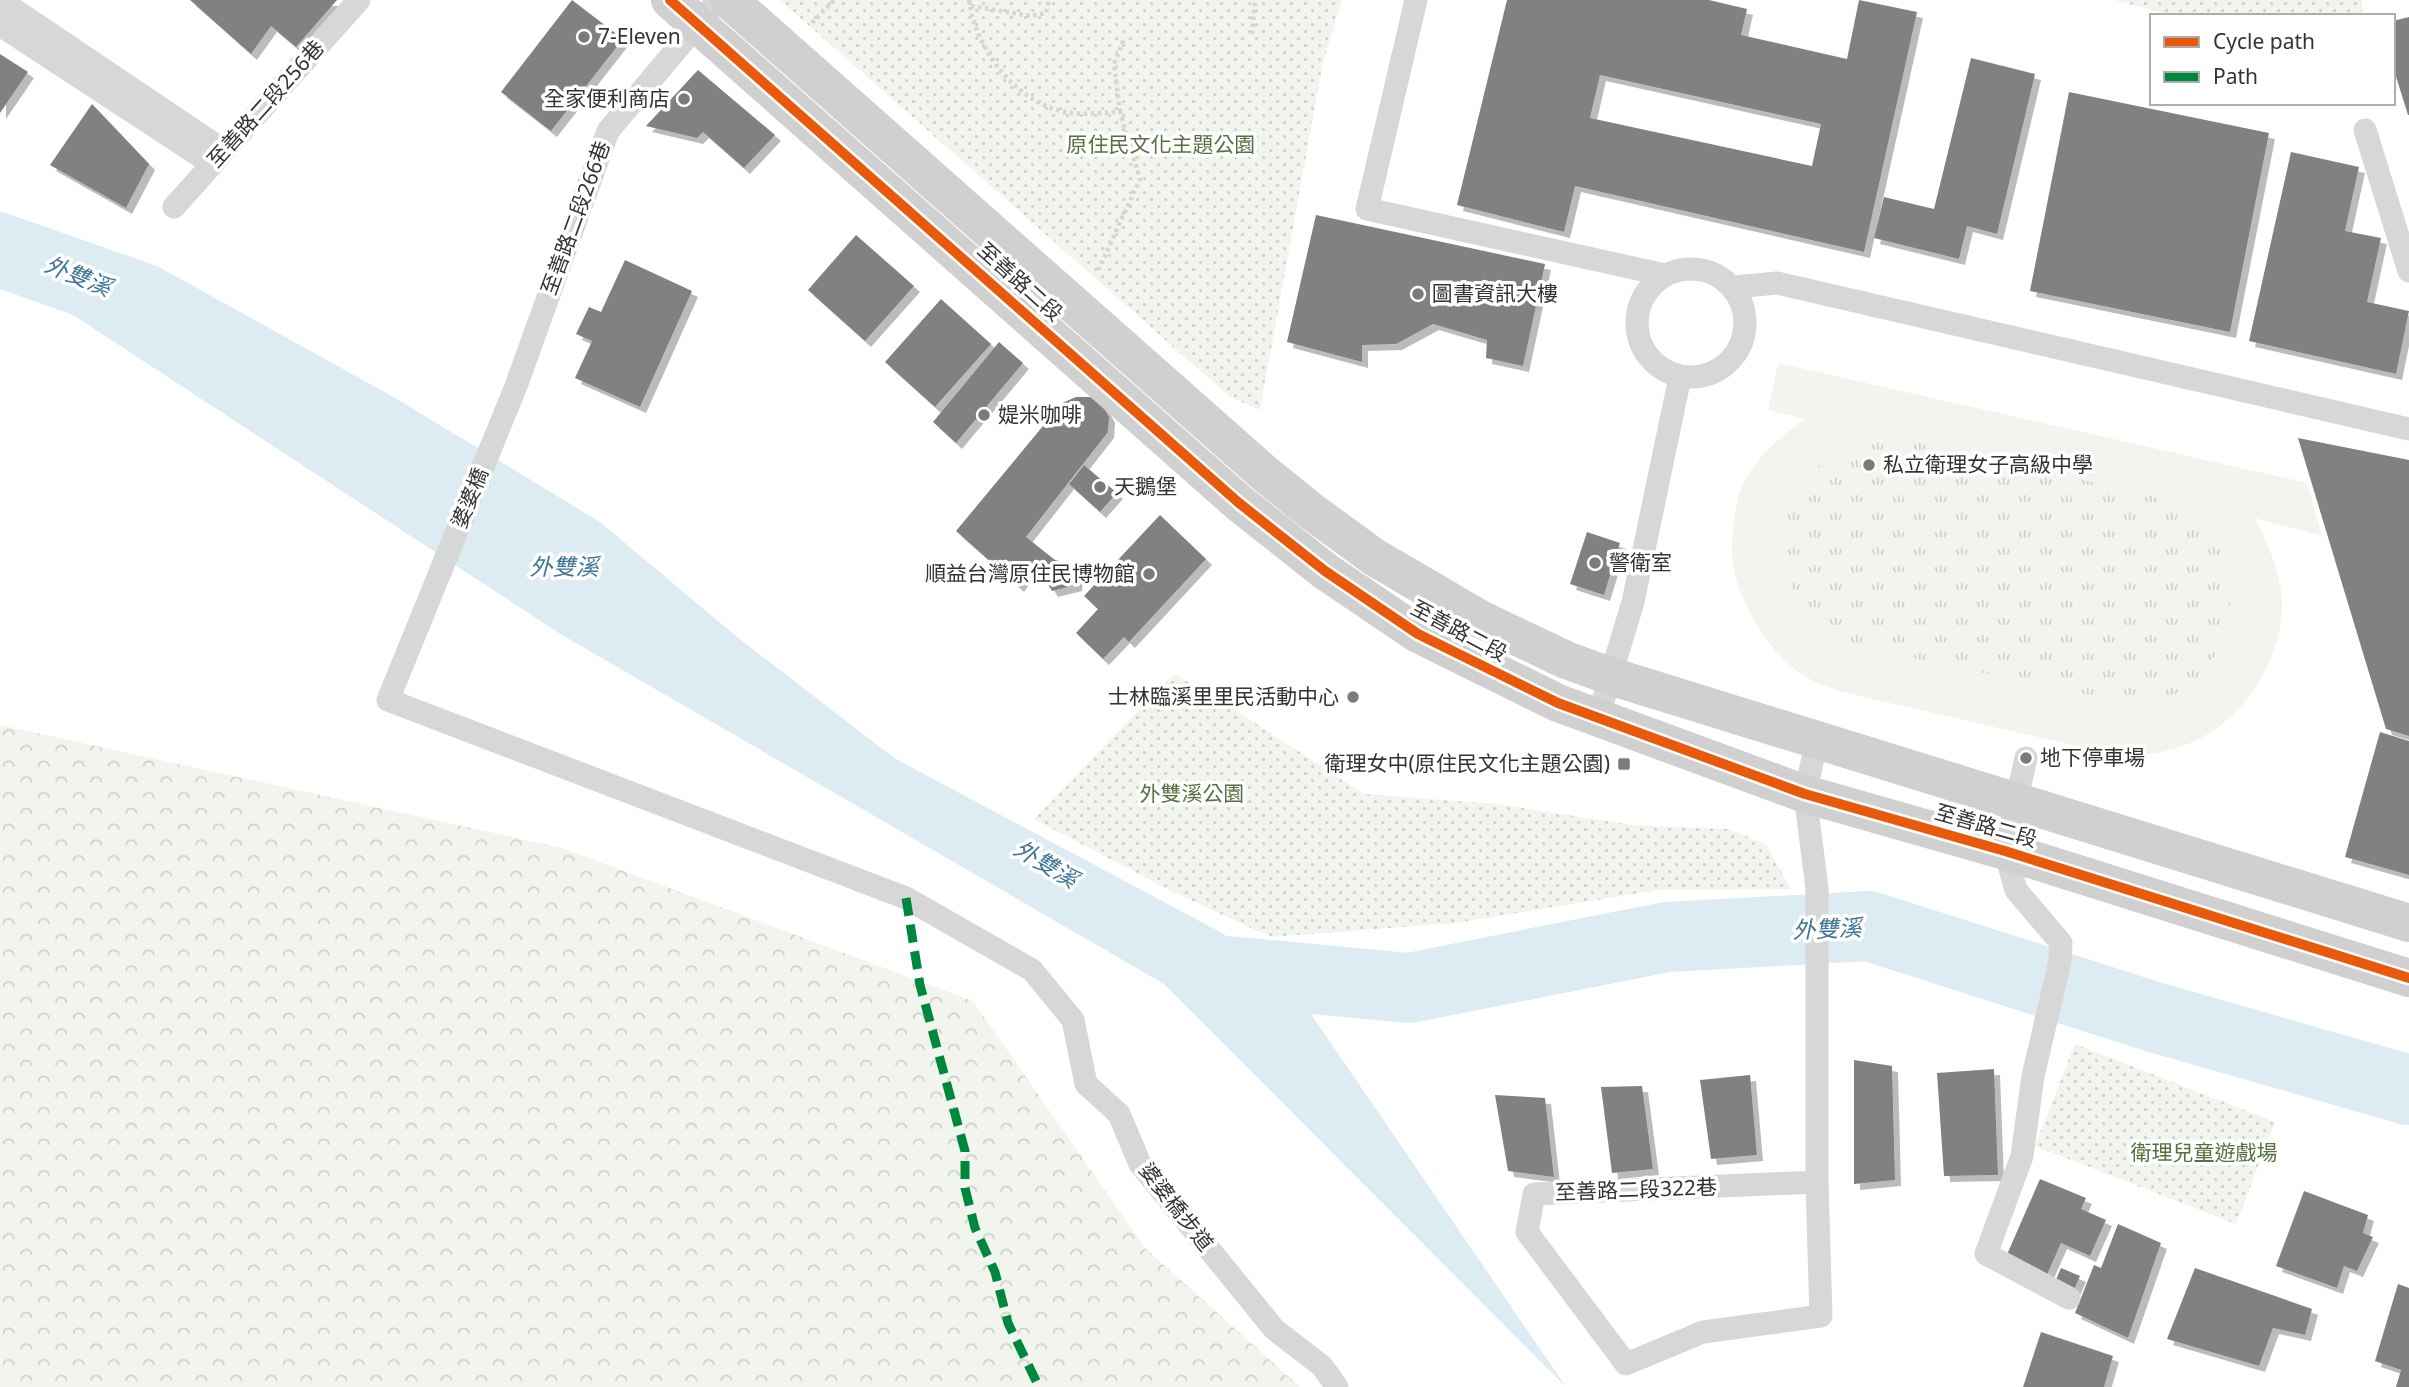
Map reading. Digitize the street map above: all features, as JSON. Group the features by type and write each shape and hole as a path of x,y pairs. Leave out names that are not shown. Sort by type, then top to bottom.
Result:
{"street":[{"name":"至善路二段","path":"729,0 1264,473 1374,557 1480,619 1566,660 1610,676 2409,923"},
{"name":"至善路二段","path":"695,8 1239,503 1325,571 1418,634 1550,699 1805,794 2005,850 2409,978"}],"lane":[{"path":"0,0 215,144 212,164 0,25"},
{"name":"至善路二段256巷","path":"174,207 359,0"},
{"path":"1416,0 1367,209 1665,275"},
{"name":"至善路二段266巷","path":"516,386 608,131 695,8"},
{"path":"2365,130 2409,271"},
{"path":"1734,287 1745,318 1744,336 1737,352 1725,365 1710,374 1680,377 1659,366 1647,353 1639,337 1637,319 1642,301 1651,286 1665,275 1700,269 1734,287 1777,283 2409,429"},
{"path":"1598,718 1633,602 1680,377"},
{"name":"婆婆橋","path":"516,386 387,700 906,898 1032,970"},
{"name":"至善路二段322巷","path":"1817,740 1805,794 1817,888 1817,1182 1821,1316 1703,1332 1626,1364 1527,1231 1534,1194 1817,1182"},
{"path":"2026,758 2005,850 2016,890 2061,943 2060,961 2041,1037 2022,1156 1986,1254 2069,1298"},
{"name":"婆婆橋步道","path":"1032,970 1073,1020 1086,1084 1119,1114 1140,1164 1274,1329 1322,1366 1337,1387"}],"path":[{"path":"812,23 834,0"},
{"path":"970,3 1031,16 1046,13 1049,0"},
{"path":"1252,34 1255,0"},
{"path":"970,3 990,56 1022,94 1070,113 1120,112"},
{"path":"1097,273 1140,179 1120,112 1114,64 1124,38"}],"green space":[{"name":"原住民文化主題公園","path":"780,0 1342,0 1323,62 1260,410 1230,397"},
{"path":"2114,0 2362,0 2362,14 2168,14"},
{"path":"1778,363 2307,483 2322,536 2255,518 2277,571 2282,605 2276,645 2259,682 2233,714 2201,738 2174,749 2128,758 1838,691 1812,680 1783,658 1761,631 1744,600 1734,570 1732,552 1735,512 1739,495 1750,472 1766,452 1805,419 1768,410","holes":["1897,436 2142,493 2182,508 2203,523 2218,543 2227,567 2231,592 2228,619 2221,644 2208,666 2191,685 2159,700 2127,703 1861,648 1823,630 1799,601 1784,570 1781,541 1788,504 1812,471 1834,453"]},
{"path":"1897,436 2141,493 2174,504 2196,517 2218,543 2227,567 2231,592 2228,619 2221,644 2208,666 2191,685 2169,697 2127,703 1861,648 1823,630 1799,601 1784,570 1781,541 1788,504 1812,471 1834,453"},
{"name":"外雙溪公園","path":"1174,674 1212,695 1364,794 1496,804 1633,825 1728,829 1766,844 1791,889 1659,890 1455,923 1271,937 1175,893 1034,819"},
{"path":"0,725 562,848 973,1001 1145,1248 1300,1387 0,1387"},
{"name":"衛理兒童遊戲場","path":"2075,1044 2275,1122 2236,1224 2035,1146"}],"water":[{"name":"外雙溪","path":"0,211 157,266 390,395 600,522 737,637 894,758 1222,933 1287,979 1566,1387 1164,984 562,635 73,315 0,289"}],"building":[{"path":"190,0 337,0 296,47 271,26 251,54"},
{"path":"572,0 623,39 551,131 501,92"},
{"path":"1507,0 1709,0 1747,9 1741,35 1847,59 1859,0 1917,12 1864,252 1575,186 1564,232 1457,205","holes":["1600,75 1821,124 1812,166 1590,118"]},
{"path":"2409,17 2409,115 2395,73 2395,20"},
{"path":"0,54 28,72 0,113"},
{"path":"1971,58 2035,74 1997,234 1967,226 1959,259 1874,238 1884,197 1934,209"},
{"path":"698,70 775,135 744,168 703,132 697,138 646,126"},
{"path":"2069,92 2269,133 2230,332 2030,291"},
{"path":"92,104 149,164 126,208 50,165"},
{"path":"2291,152 2359,167 2345,231 2381,238 2367,302 2409,311 2396,374 2249,341"},
{"name":"圖書資訊大樓","path":"1316,215 1545,264 1523,366 1486,358 1487,340 1433,324 1396,344 1362,345 1362,362 1287,342"},
{"path":"856,235 914,286 865,341 808,290"},
{"path":"625,260 692,291 640,407 575,378 592,341 576,334 589,307 601,312"},
{"path":"941,299 991,344 935,407 885,362"},
{"path":"999,342 1023,363 956,443 933,422"},
{"path":"1076,397 1090,397 1102,404 1109,417 1108,432 1026,537 1055,560 1074,565 1076,585 1052,591 1046,581 1046,570 1036,561 1018,586 956,531 1062,403"},
{"path":"2298,438 2409,460 2409,736 2386,729"},
{"path":"1084,465 1117,493 1100,512 1069,484"},
{"path":"1160,515 1206,559 1129,642 1124,637 1103,659 1076,633 1098,609 1084,596"},
{"name":"警衛室","path":"1587,532 1620,543 1604,595 1570,584"},
{"path":"2380,732 2409,741 2409,875 2345,857"},
{"path":"1854,1060 1892,1066 1895,1180 1854,1184"},
{"path":"1994,1069 1998,1175 1944,1176 1937,1073"},
{"path":"1750,1075 1757,1155 1711,1159 1700,1080"},
{"path":"1642,1086 1653,1169 1612,1173 1601,1087"},
{"path":"1495,1095 1545,1098 1554,1177 1508,1171"},
{"path":"2040,1179 2086,1198 2081,1209 2106,1220 2090,1256 2061,1243 2046,1277 2005,1259"},
{"path":"2304,1191 2368,1215 2363,1233 2373,1237 2357,1271 2344,1266 2337,1288 2276,1266"},
{"path":"2118,1224 2161,1243 2128,1338 2075,1313 2094,1265 2101,1268"},
{"path":"2061,1268 2080,1276 2073,1292 2054,1284"},
{"path":"2195,1268 2312,1309 2305,1335 2273,1328 2259,1366 2167,1339"},
{"path":"2398,1284 2409,1288 2409,1387 2396,1387 2401,1370 2375,1361"},
{"path":"2041,1332 2113,1356 2104,1387 2023,1387"}],"waterway":[{"name":"外雙溪","path":"1227,971 1409,988 1667,937 1869,926 2154,1017 2409,1090"}],"marked path":[{"path":"906,898 920,985 965,1151 965,1188 975,1228 995,1272 1008,1323 1039,1387"}],"cycle path":[{"path":"670,0 1239,503 1325,571 1418,634 1558,703 1805,794 2005,851 2409,978"}],"place":[{"name":"7-Eleven","path":"584,37"},
{"name":"全家便利商店","path":"684,99"},
{"name":"圖書資訊大樓","path":"1418,294"},
{"name":"媞米咖啡","path":"984,415"},
{"name":"私立衛理女子高級中學","path":"1869,465"},
{"name":"天鵝堡","path":"1100,487"},
{"name":"警衛室","path":"1595,563"},
{"name":"順益台灣原住民博物館","path":"1149,574"},
{"name":"士林臨溪里里民活動中心","path":"1353,697"},
{"name":"地下停車場","path":"2026,758"},
{"name":"衛理女中(原住民文化主題公園)","path":"1624,764"}]}
